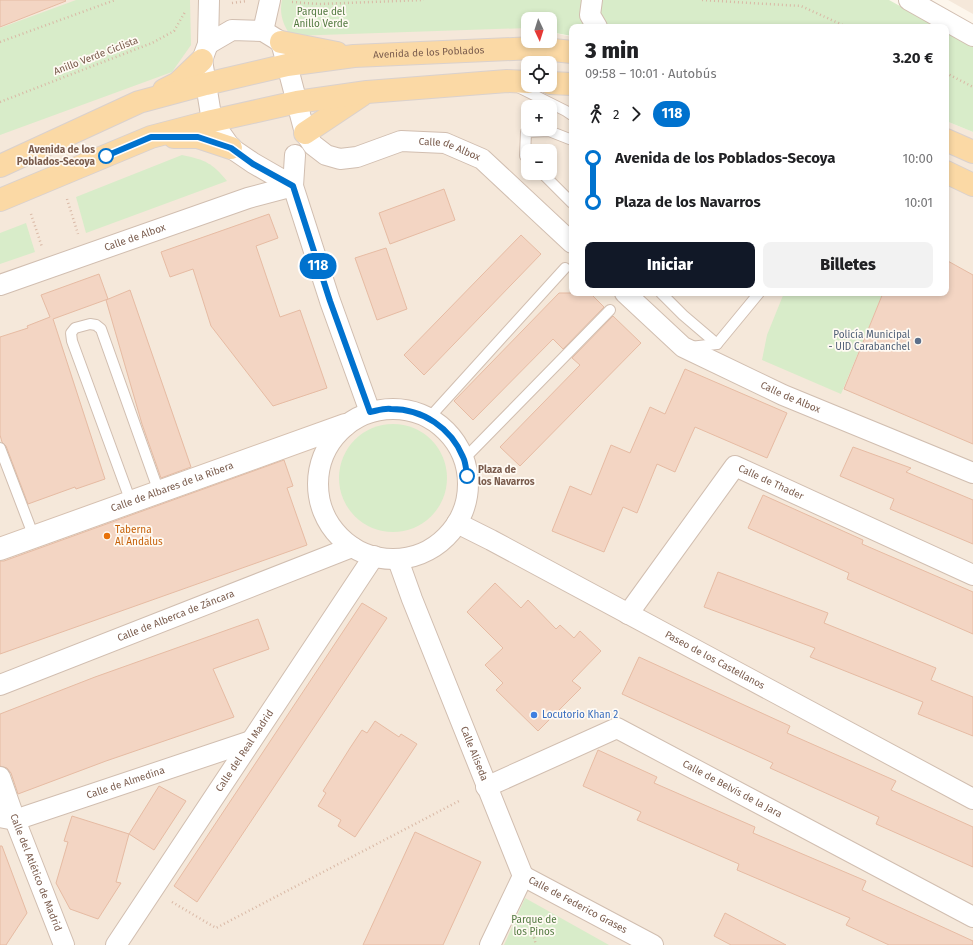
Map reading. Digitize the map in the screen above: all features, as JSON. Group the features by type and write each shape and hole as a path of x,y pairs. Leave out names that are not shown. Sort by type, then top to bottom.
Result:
{"main road":[{"path":"272,36 354,56"},
{"name":"Avenida de los Poblados","path":"0,166 139,102 206,84 287,66 354,56 534,48 569,52"},
{"path":"139,102 178,83 205,52"},
{"path":"0,200 151,137 212,121 297,102 367,92 518,82"},
{"path":"557,83 569,84"},
{"path":"305,133 367,92"},
{"path":"151,137 198,137 231,148"},
{"path":"949,141 973,152"},
{"path":"949,173 973,185"}],"street":[{"path":"209,0 205,52 206,84 212,121 231,148 253,164 293,186"},
{"path":"258,0 272,36 287,66 305,133 295,155 293,186 327,293 370,412"},
{"path":"270,0 272,36"},
{"path":"592,0 590,15 595,24"},
{"path":"909,0 973,36"},
{"path":"205,52 232,30 272,36"},
{"name":"Calle de Albox","path":"305,133 313,145 326,155 340,159 357,157 401,141 445,143 482,159 569,240"},
{"path":"253,164 278,164 295,155"},
{"name":"Calle de Albox","path":"0,285 248,198 293,186"},
{"name":"Calle de Albox","path":"628,296 683,347 783,395 973,473"},
{"path":"390,408 410,410 429,418 444,428 456,443 464,459 468,481 466,503 457,523 443,540 424,552 398,560 374,556 352,547 335,532 322,511 317,488 320,464 329,442 345,425 357,417 370,412 390,408"},
{"name":"Calle de Albares de la Ribera","path":"1,546 34,537 345,425"},
{"name":"Calle de Thader","path":"628,614 735,466 973,575"},
{"name":"Paseo de los Castellanos","path":"457,523 973,799"},
{"name":"Calle de Alberca de Záncara","path":"0,685 352,547"},
{"name":"Calle del Real Madrid","path":"116,945 374,556"},
{"name":"Calle Aliseda","path":"398,560 486,787 523,876"},
{"name":"Calle de Belvís de la Jara","path":"486,787 617,728 973,917"},
{"name":"Calle de Almedina","path":"8,818 251,741"},
{"name":"Calle del Atlético de Madrid","path":"0,777 8,818 64,945"},
{"path":"490,945 523,876"},
{"name":"Calle de Federico Grases","path":"523,876 653,945"}],"lane":[{"path":"518,82 569,113"},
{"path":"526,144 526,132 550,131 569,139"},
{"path":"549,180 569,200"},
{"path":"429,418 564,268"},
{"path":"664,296 683,315 717,344"},
{"path":"683,347 717,344 757,296"},
{"path":"464,459 610,310"},
{"path":"131,502 72,341 71,333 75,328 90,324 96,325 100,329 159,492"},
{"path":"0,448 34,537"}],"path":[{"path":"0,42 115,0"},
{"path":"295,2 319,4 424,0"},
{"path":"702,0 801,6 840,24"},
{"name":"Anillo Verde Ciclista","path":"0,102 152,44 174,31 186,10"},
{"path":"949,75 973,87"},
{"path":"67,199 80,240"},
{"path":"31,214 44,253"},
{"path":"171,901 216,928 459,801"},
{"path":"528,914 536,945"}],"shaded area":[{"path":"0,0 474,0 521,27 521,48 557,48 557,34 569,36 569,296 949,296 949,122 973,132 973,945 0,945"},
{"path":"948,0 973,0 973,14"}],"green space":[{"path":"76,0 190,0 191,45 172,72 0,135 0,28"},
{"name":"Parque del Anillo Verde","path":"282,0 889,0 933,24 569,24 569,35 557,33 557,12 521,12 521,28 291,36 282,19"},
{"path":"949,34 973,47 973,132 949,122"},
{"path":"182,155 208,163 227,181 86,233 76,197"},
{"path":"26,223 35,252 0,264 0,233"},
{"path":"783,296 882,296 841,394 762,360 767,335"},
{"path":"393,424 414,428 431,440 443,457 447,478 443,499 431,516 414,528 393,532 372,528 355,516 343,499 339,478 343,457 355,440 372,428"},
{"name":"Parque de los Pinos","path":"525,898 609,945 504,945"}],"building":[{"path":"0,0 65,0 66,1 0,27"},
{"path":"444,189 455,220 390,244 379,213"},
{"path":"269,214 278,238 256,246 280,317 300,310 327,388 273,406 211,326 193,269 170,277 161,252"},
{"path":"521,235 541,254 424,375 404,355"},
{"path":"386,248 407,309 377,320 355,258"},
{"name":"Policía Municipal - UID Carabanchel","path":"949,262 973,275 973,444 844,389 882,296 949,296"},
{"path":"99,274 108,299 53,319 105,479 76,489 75,487 28,504 6,446 2,442 0,435 0,337 28,328 27,326 50,317 41,295"},
{"path":"130,290 191,467 161,478 142,424 106,300"},
{"path":"559,293 569,293 569,296 593,296 604,307 563,349 553,339 473,420 454,401"},
{"path":"613,316 641,343 520,466 500,447 580,365 572,358"},
{"path":"685,369 787,413 767,458 695,427 675,472 657,464 637,513 623,507 604,552 552,531 570,486 591,495 611,445 630,453 650,407 665,414"},
{"path":"853,447 911,468 906,472 973,500 973,544 890,509 894,499 840,476"},
{"path":"284,460 293,486 287,488 307,545 0,654 0,561 4,561"},
{"path":"763,495 863,540 862,544 973,592 973,634 847,579 849,573 748,528"},
{"path":"718,572 828,613 824,623 936,668 931,680 973,697 973,736 918,714 923,702 810,657 815,648 704,607"},
{"path":"495,583 521,608 528,600 556,629 560,625 574,638 580,631 601,651 572,681 581,688 538,731 496,690 503,683 485,665 503,648 467,612"},
{"path":"362,603 387,618 197,902 174,886"},
{"path":"258,619 269,649 213,669 234,717 106,761 18,794 11,773 7,768 0,766 0,714 95,677"},
{"path":"639,657 790,726 787,733 896,781 891,790 973,827 973,867 876,824 879,817 770,768 773,763 622,694"},
{"path":"375,721 399,737 401,734 417,744 355,837 338,826 341,820 318,806 326,793 323,791 362,730 367,733"},
{"path":"598,750 657,777 654,783 755,827 753,833 866,881 862,890 973,941 973,945 889,945 846,925 850,918 737,870 739,864 637,820 641,812 583,786"},
{"path":"159,786 186,801 154,850 129,834"},
{"path":"72,816 129,834 116,882 121,883 98,919 70,909 56,883 68,842 64,841"},
{"path":"415,832 481,862 443,945 363,945"},
{"path":"0,846 2,846 27,913 6,945 0,945"},
{"path":"725,913 786,945 731,945 714,936"}],"bus line":[{"name":"118","path":"106,156 151,137 198,137 231,148 253,164 293,186 330,301 370,412 390,408 410,410 429,418 444,428 456,443 464,459 467,476"}],"place":[{"name":"Avenida de los Poblados-Secoya","path":"106,156"},
{"name":"Policía Municipal - UID Carabanchel","path":"918,341"},
{"name":"Plaza de los Navarros","path":"467,476"},
{"name":"Taberna Al Andalus","path":"107,536"},
{"name":"Locutorio Khan 2","path":"534,715"}]}
